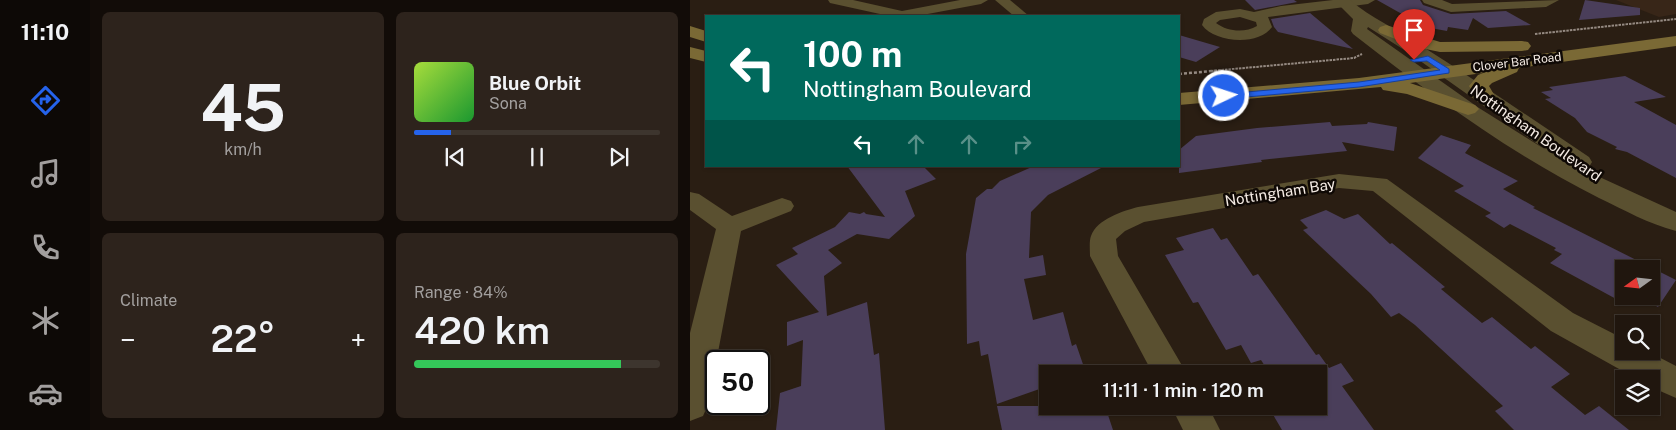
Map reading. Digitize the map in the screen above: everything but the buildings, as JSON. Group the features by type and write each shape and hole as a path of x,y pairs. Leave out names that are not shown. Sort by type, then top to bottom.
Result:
{"main road":[{"name":"Clover Bar Road","path":"1180,83 1314,72 1676,27"},
{"path":"1386,30 1422,43 1440,47 1527,47"},
{"path":"690,31 705,37"},
{"name":"Clover Bar Road","path":"1180,99 1359,84 1447,71 1527,47 1676,41"},
{"path":"1291,91 1390,86 1477,104 1479,86 1485,79 1527,47"},
{"path":"690,52 705,57"}],"street":[{"path":"835,0 902,15 982,0"},
{"path":"1002,0 1021,15"},
{"path":"1256,16 1281,10 1368,0"},
{"path":"1429,0 1451,8 1546,2 1552,0"},
{"name":"Nottingham Boulevard","path":"1342,2 1361,18 1386,30 1447,71 1477,104 1534,153 1643,209 1676,222"},
{"name":"Nottingham Boulevard","path":"1361,18 1359,31 1399,62 1417,75 1477,104"},
{"name":"Nottingham Bay","path":"1165,365 1104,256 1103,237 1116,226 1138,215 1339,181 1379,184 1562,322 1676,383"},
{"path":"690,199 728,226"},
{"path":"728,226 782,206"},
{"path":"690,405 728,226"},
{"path":"1194,415 1202,430"}],"path":[{"path":"1527,47 1676,19"},
{"path":"1180,74 1354,58 1365,52"}],"shaded area":[{"path":"1616,0 1676,0 1676,14 1659,17"}],"route":[{"path":"1224,96 1359,84 1447,71 1428,58 1414,60"}]}
